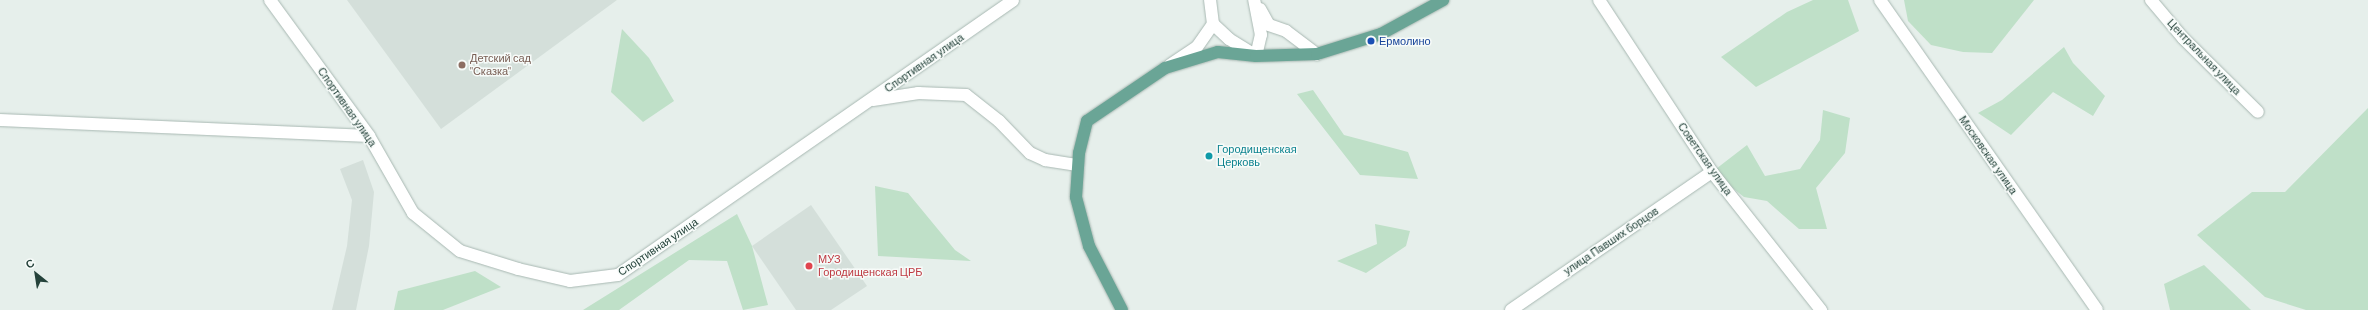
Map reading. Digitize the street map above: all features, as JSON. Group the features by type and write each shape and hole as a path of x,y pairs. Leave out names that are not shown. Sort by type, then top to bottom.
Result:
{"main road":[{"path":"1122,310 1089,246 1076,197 1078,165 1087,121 1165,68 1218,52 1256,56 1317,54 1381,34 1443,0"}],"street":[{"name":"Спортивная улица","path":"270,0 369,136 413,213 460,251 518,269 570,281 618,275 1013,0"},
{"path":"1210,0 1213,24 1229,39 1256,56 1261,35 1255,2"},
{"name":"Советская улица","path":"1599,0 1712,172 1821,310"},
{"name":"Московская улица","path":"1880,0 2097,310"},
{"name":"Центральная улица","path":"2151,0 2183,38 2258,112"},
{"path":"1255,2 1269,25 1286,31 1317,54"},
{"path":"1165,68 1197,47 1213,24"},
{"path":"870,100 918,93 966,95 999,121 1030,153 1045,160 1078,165"},
{"path":"0,120 369,136"},
{"name":"улица Павших борцов","path":"1510,310 1712,172"}],"shaded area":[{"name":"Детский сад \"Сказка\"","path":"347,0 617,0 441,129"},
{"path":"363,160 374,192 369,246 356,310 332,310 347,246 352,200 340,169"},
{"name":"МУЗ Городищенская ЦРБ","path":"811,205 867,286 831,310 796,310 752,246"}],"green space":[{"path":"1813,0 1848,0 1859,31 1756,87 1721,57 1787,12"},
{"path":"1904,0 2034,0 1992,53 1963,52 1931,45 1908,21"},
{"path":"622,29 649,58 674,101 643,122 611,92"},
{"path":"2064,47 2073,63 2105,96 2093,116 2053,92 2011,135 1978,113 2002,100"},
{"path":"1313,90 1344,135 1408,152 1418,179 1360,175 1297,94"},
{"path":"2368,108 2368,310 2306,310 2265,297 2197,235 2252,192 2285,192"},
{"path":"1823,110 1850,118 1845,153 1816,188 1827,229 1799,229 1767,201 1744,197 1712,172 1747,145 1765,176 1800,169 1820,140"},
{"path":"875,186 908,193 955,250 971,261 878,256"},
{"path":"737,214 752,246 768,305 743,310 727,261 689,260 619,310 583,310"},
{"path":"1375,224 1410,231 1406,246 1366,273 1337,261 1377,244"},
{"path":"2204,265 2251,310 2170,310 2164,284"},
{"path":"475,271 501,287 443,310 394,310 398,291"}],"place":[{"name":"Ермолино","path":"1371,41"},
{"name":"Детский сад \"Сказка\"","path":"462,65"},
{"name":"Городищенская Церковь","path":"1209,156"},
{"name":"МУЗ Городищенская ЦРБ","path":"809,266"}]}
